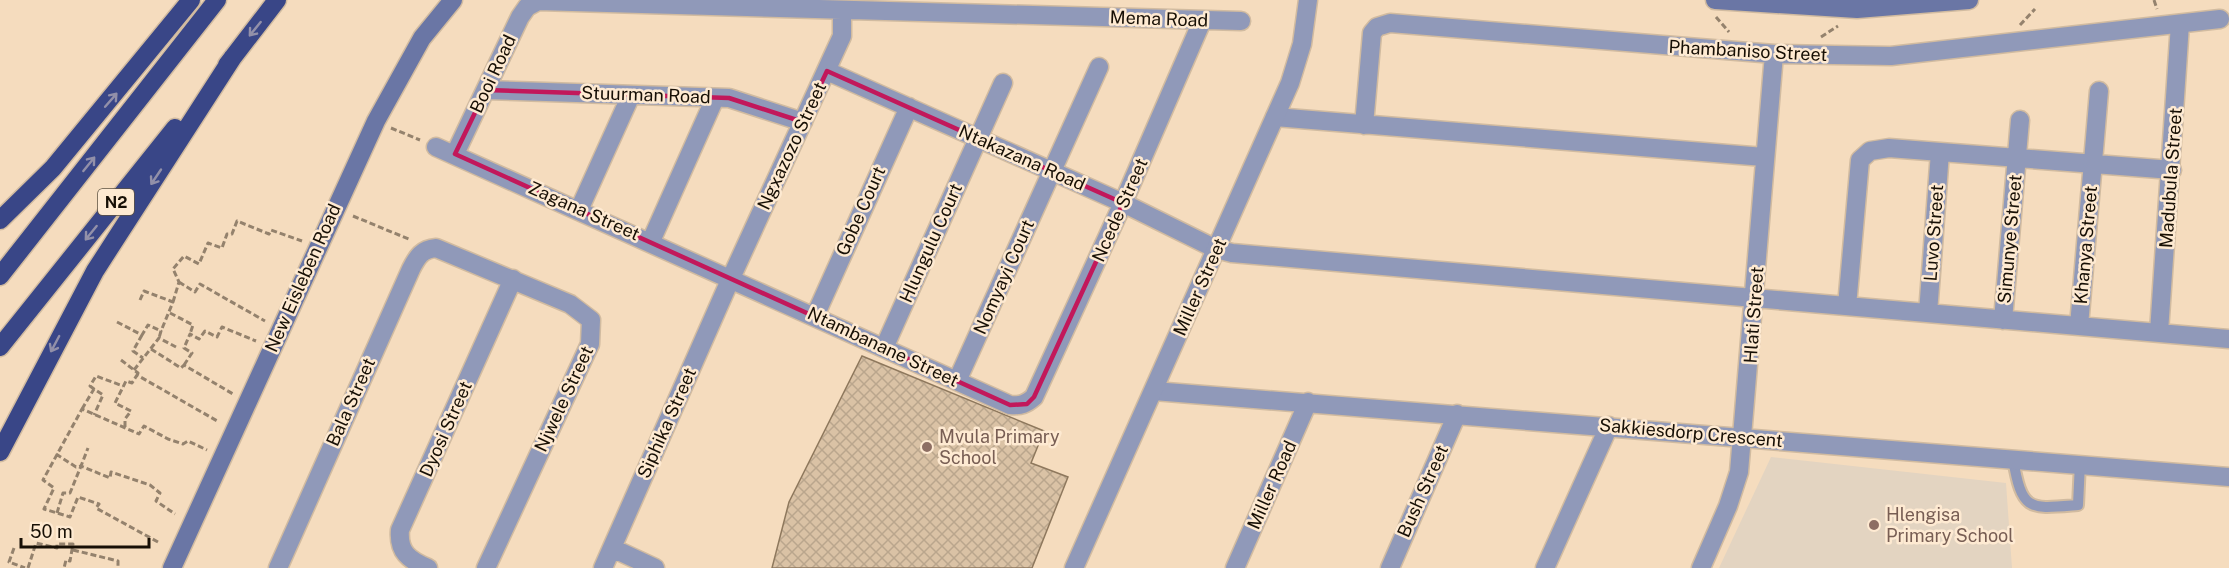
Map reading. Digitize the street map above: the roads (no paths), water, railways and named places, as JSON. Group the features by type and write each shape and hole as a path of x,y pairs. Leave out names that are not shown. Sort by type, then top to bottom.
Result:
{"highway":[{"path":"0,220 53,168 191,0"},
{"name":"N2","path":"0,276 217,0"},
{"name":"N2","path":"0,347 277,0"},
{"path":"0,452 95,271 233,57"}],"main road":[{"name":"New Eisleben Road","path":"172,568 400,72 422,38 453,0"},
{"path":"1715,0 1857,9 1969,0"}],"street":[{"name":"Miller Street","path":"1074,568 1297,64 1308,0"},
{"name":"Mema Road","path":"538,1 1241,21"},
{"name":"Booi Road","path":"456,154 520,17 527,7 538,1"},
{"name":"Ngxazozo Street","path":"731,278 842,36 842,10"},
{"name":"Phambaniso Street","path":"1364,125 1372,33 1377,27 1390,23 1774,54 1891,56 2220,19"},
{"name":"Ncede Street","path":"1034,397 1124,203 1202,21"},
{"name":"Madubula Street","path":"2160,332 2181,24"},
{"name":"Hlati Street","path":"1701,568 1738,482 1744,438 1764,157 1774,54"},
{"name":"Nomyayi Court","path":"957,381 1099,67"},
{"name":"Ntakazana Road","path":"827,71 1124,203 1216,249"},
{"name":"Hlungulu Court","path":"884,348 1003,83"},
{"name":"Stuurman Road","path":"486,90 729,98 803,123"},
{"name":"Khanya Street","path":"2079,326 2099,91"},
{"path":"579,210 631,95"},
{"path":"651,241 715,98"},
{"name":"Gobe Court","path":"815,316 909,107"},
{"path":"1275,117 1764,157"},
{"name":"Simunye Street","path":"2003,320 2020,120"},
{"name":"Zagana Street","path":"435,147 456,154 731,278"},
{"path":"1847,306 1860,160 1864,154 1877,149 1940,152 2172,170"},
{"name":"Luvo Street","path":"1928,313 1940,152"},
{"name":"Njwele Street","path":"430,249 513,279 570,304 591,320 590,344 486,568"},
{"name":"Bala Street","path":"278,568 411,269 430,249"},
{"path":"1216,249 1258,256 2229,339"},
{"name":"Ntambanane Street","path":"731,278 1010,405 1027,404 1034,397"},
{"name":"Siphika Street","path":"603,568 731,278"},
{"name":"Dyosi Street","path":"428,568 404,554 400,548 400,530 513,279"},
{"name":"Sakkiesdorp Crescent","path":"1154,391 2080,463 2229,477"},
{"name":"Miller Road","path":"1235,568 1308,402"},
{"name":"Bush Street","path":"1390,568 1457,414"},
{"path":"1545,568 1609,426"},
{"path":"612,548 655,568"}],"lane":[{"path":"2013,459 2021,493 2031,505 2038,508 2078,505 2080,463"}],"place":[{"name":"Mvula Primary School","path":"927,447"},
{"name":"Hlengisa Primary School","path":"1874,525"}]}
